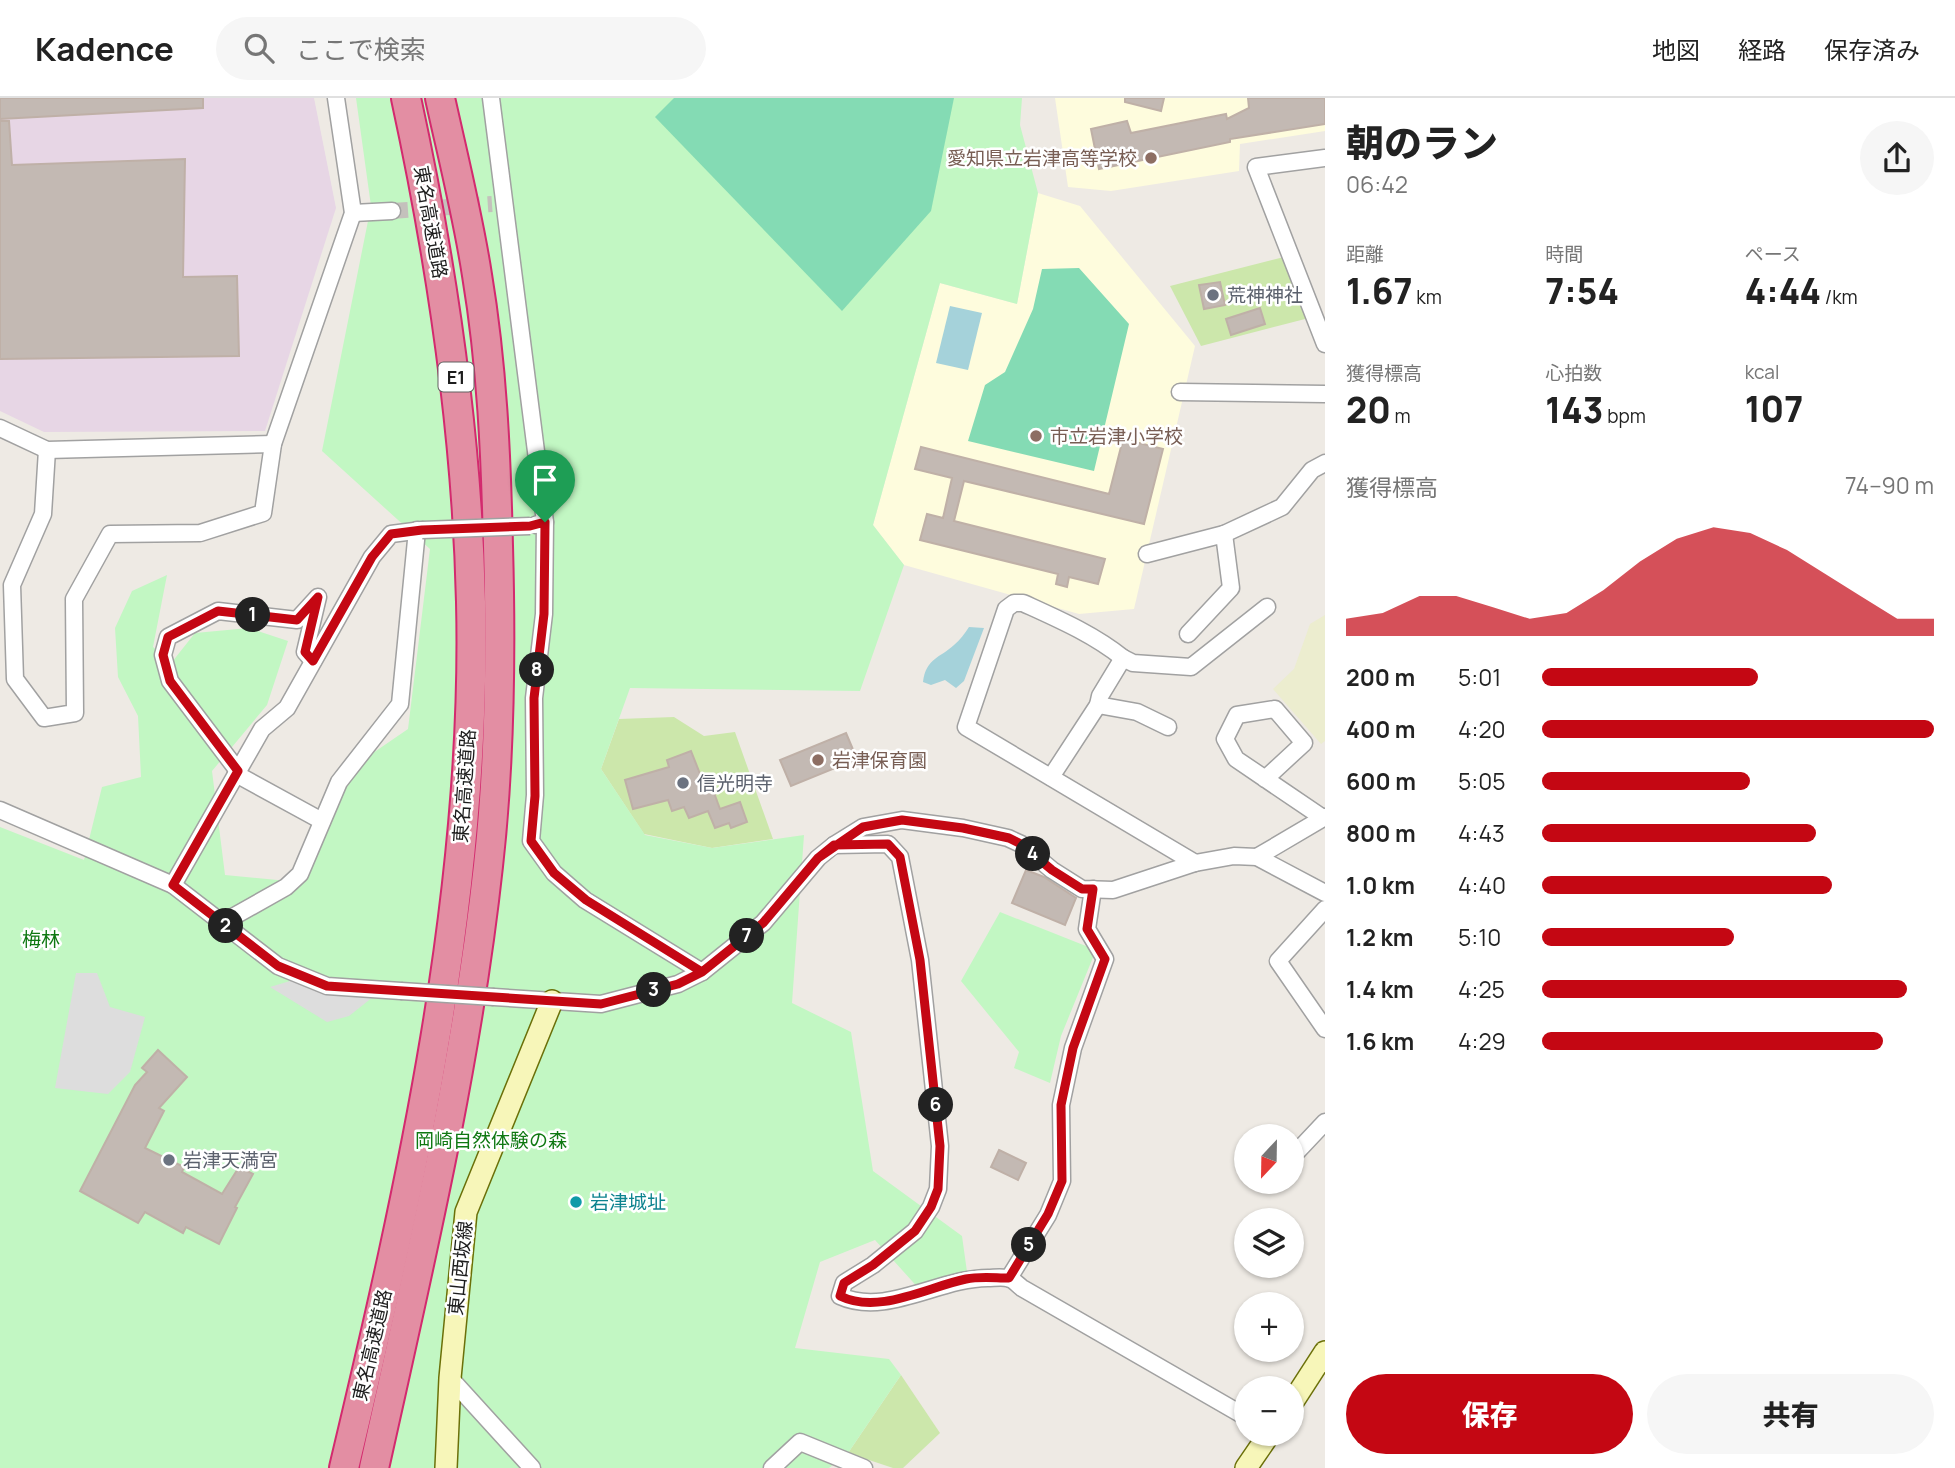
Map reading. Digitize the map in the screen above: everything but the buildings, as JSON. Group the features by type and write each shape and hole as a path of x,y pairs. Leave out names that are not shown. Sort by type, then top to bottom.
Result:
{"highway":[{"name":"東名高速道路","path":"344,1468 424,1101 450,943 470,709 471,603 467,495 456,374 439,262 407,98"},
{"name":"東名高速道路","path":"374,1468 447,1129 472,983 488,865 493,802 499,656 497,494 491,380 477,274 440,98"}],"street":[{"path":"47,450 43,514 12,585 15,679 44,718 75,713 74,598 110,534 200,533 263,513 274,444 353,213 336,98"},
{"path":"491,98 498,204 538,524 544,614 534,698 535,796 531,841 554,873 586,900 702,972"},
{"path":"1325,158 1256,167 1325,344"},
{"path":"353,213 392,211"},
{"path":"1180,392 1325,394"},
{"path":"0,428 47,450 274,444"},
{"path":"1147,554 1224,534 1282,507 1312,470 1325,463"},
{"path":"173,885 262,729 287,708 372,557 391,534 538,524"},
{"path":"222,923 286,887 300,874 339,782 400,704 420,530"},
{"path":"1188,634 1231,588 1224,534"},
{"path":"313,661 305,652 318,597 297,620 218,611 168,637 163,655 170,681 237,773 323,821"},
{"path":"1195,863 966,727 1006,609 1014,603 1023,603 1076,627 1133,663 1191,667 1267,607"},
{"path":"1051,777 1098,705 1123,658"},
{"path":"1098,705 1138,712 1168,727"},
{"path":"1257,857 1324,817 1265,779 1236,759 1225,739 1237,715 1275,709 1304,743 1265,779"},
{"path":"0,810 173,885 278,966 327,986 552,1001 601,1004 678,984 702,972 763,923 818,858 834,845 863,827 902,820 963,828 1009,838 1082,889 1114,890 1195,863 1234,856 1257,857 1325,893"},
{"path":"834,845 888,844 900,857 920,960 940,1146 938,1189 926,1215 915,1231 873,1265 844,1283 840,1296 859,1301 896,1301 943,1284 971,1278 1009,1278 1023,1289 1234,1410"},
{"path":"1009,1278 1048,1214 1062,1181 1061,1105 1073,1048 1105,959 1087,929 1093,889"},
{"path":"1325,909 1278,961 1325,1029"},
{"name":"東山西坂線","path":"446,1468 450,1378 466,1212 552,1001"},
{"path":"1304,1144 1325,1122"},
{"path":"1304,1384 1325,1352"},
{"path":"450,1378 533,1468"},
{"path":"772,1468 800,1443 864,1468"},
{"path":"1246,1468 1261,1446"}],"shaded area":[{"path":"0,98 314,98 336,208 265,431 44,432 0,411"},
{"name":"愛知県立岩津高等学校","path":"1055,98 1325,98 1325,131 1240,144 1239,171 1111,191 1068,187"},
{"name":"市立岩津小学校","path":"1038,193 1080,206 1195,346 1134,609 1079,614 904,565 873,525 940,283 1017,304"},
{"path":"76,973 97,973 110,1007 145,1017 130,1072 108,1094 55,1088"},
{"path":"300,978 378,993 349,1016 327,1022 270,987"}],"green space":[{"name":"岡崎自然体験の森","path":"356,98 1022,98 1020,125 1038,193 1017,304 940,283 873,525 904,565 860,691 630,688 601,769 645,835 712,848 804,835 792,1003 851,1032 873,1171 962,1236 968,1279 921,1291 875,1240 820,1262 795,1348 889,1359 901,1375 848,1453 829,1468 0,1468 0,827 84,860 102,787 141,777 138,716 118,677 115,628 132,591 167,575 153,647 172,662 195,633 249,628 288,641 267,705 212,771 225,875 288,881 335,779 408,729 430,549 322,451 371,206"},
{"path":"674,98 954,98 931,211 842,311 655,117"},
{"path":"1288,256 1309,318 1201,346 1170,286"},
{"path":"1079,268 1129,324 1094,471 968,441 985,385 1005,372 1033,309 1042,269"},
{"path":"1325,615 1325,741 1321,744 1273,689 1294,669 1310,624"},
{"path":"674,717 704,736 735,732 773,839 712,848 644,834 601,769 619,719"},
{"path":"1000,912 1096,950 1061,1036 1050,1083 1014,1068 1019,1052 961,981"},
{"path":"901,1375 940,1433 903,1468 893,1468 848,1453"}],"water":[{"path":"950,306 982,313 968,370 936,363"},
{"path":"969,627 984,628 964,681 956,688 945,680 931,685 923,682 930,663 956,643"}],"tunnel":[{"path":"392,211 492,204"}],"place":[{"name":"愛知県立岩津高等学校","path":"1151,158"},
{"name":"荒神神社","path":"1213,295"},
{"name":"市立岩津小学校","path":"1036,436"},
{"name":"岩津保育園","path":"818,760"},
{"name":"信光明寺","path":"683,783"},
{"name":"岩津天満宮","path":"169,1160"},
{"name":"岩津城址","path":"576,1202"}],"route":[{"path":"545,522 530,526 422,530 391,534 372,557 313,661 305,652 318,597 297,620 218,611 168,637 163,655 170,681 238,771 173,885 278,966 327,986 601,1004 678,984 702,972 763,923 818,858 834,845 863,827 902,820 963,828 1009,838 1082,889 1093,889 1087,929 1105,959 1073,1048 1061,1105 1062,1181 1048,1214 1009,1278 971,1278 943,1284 896,1301 859,1301 840,1296 844,1283 873,1265 915,1231 931,1207 938,1189 940,1146 920,960 900,857 888,844 834,845 818,858 763,923 702,972 586,900 554,873 531,841 535,796 534,698 544,614 545,522"}],"park label":[{"name":"梅林","path":"41,939"}]}
